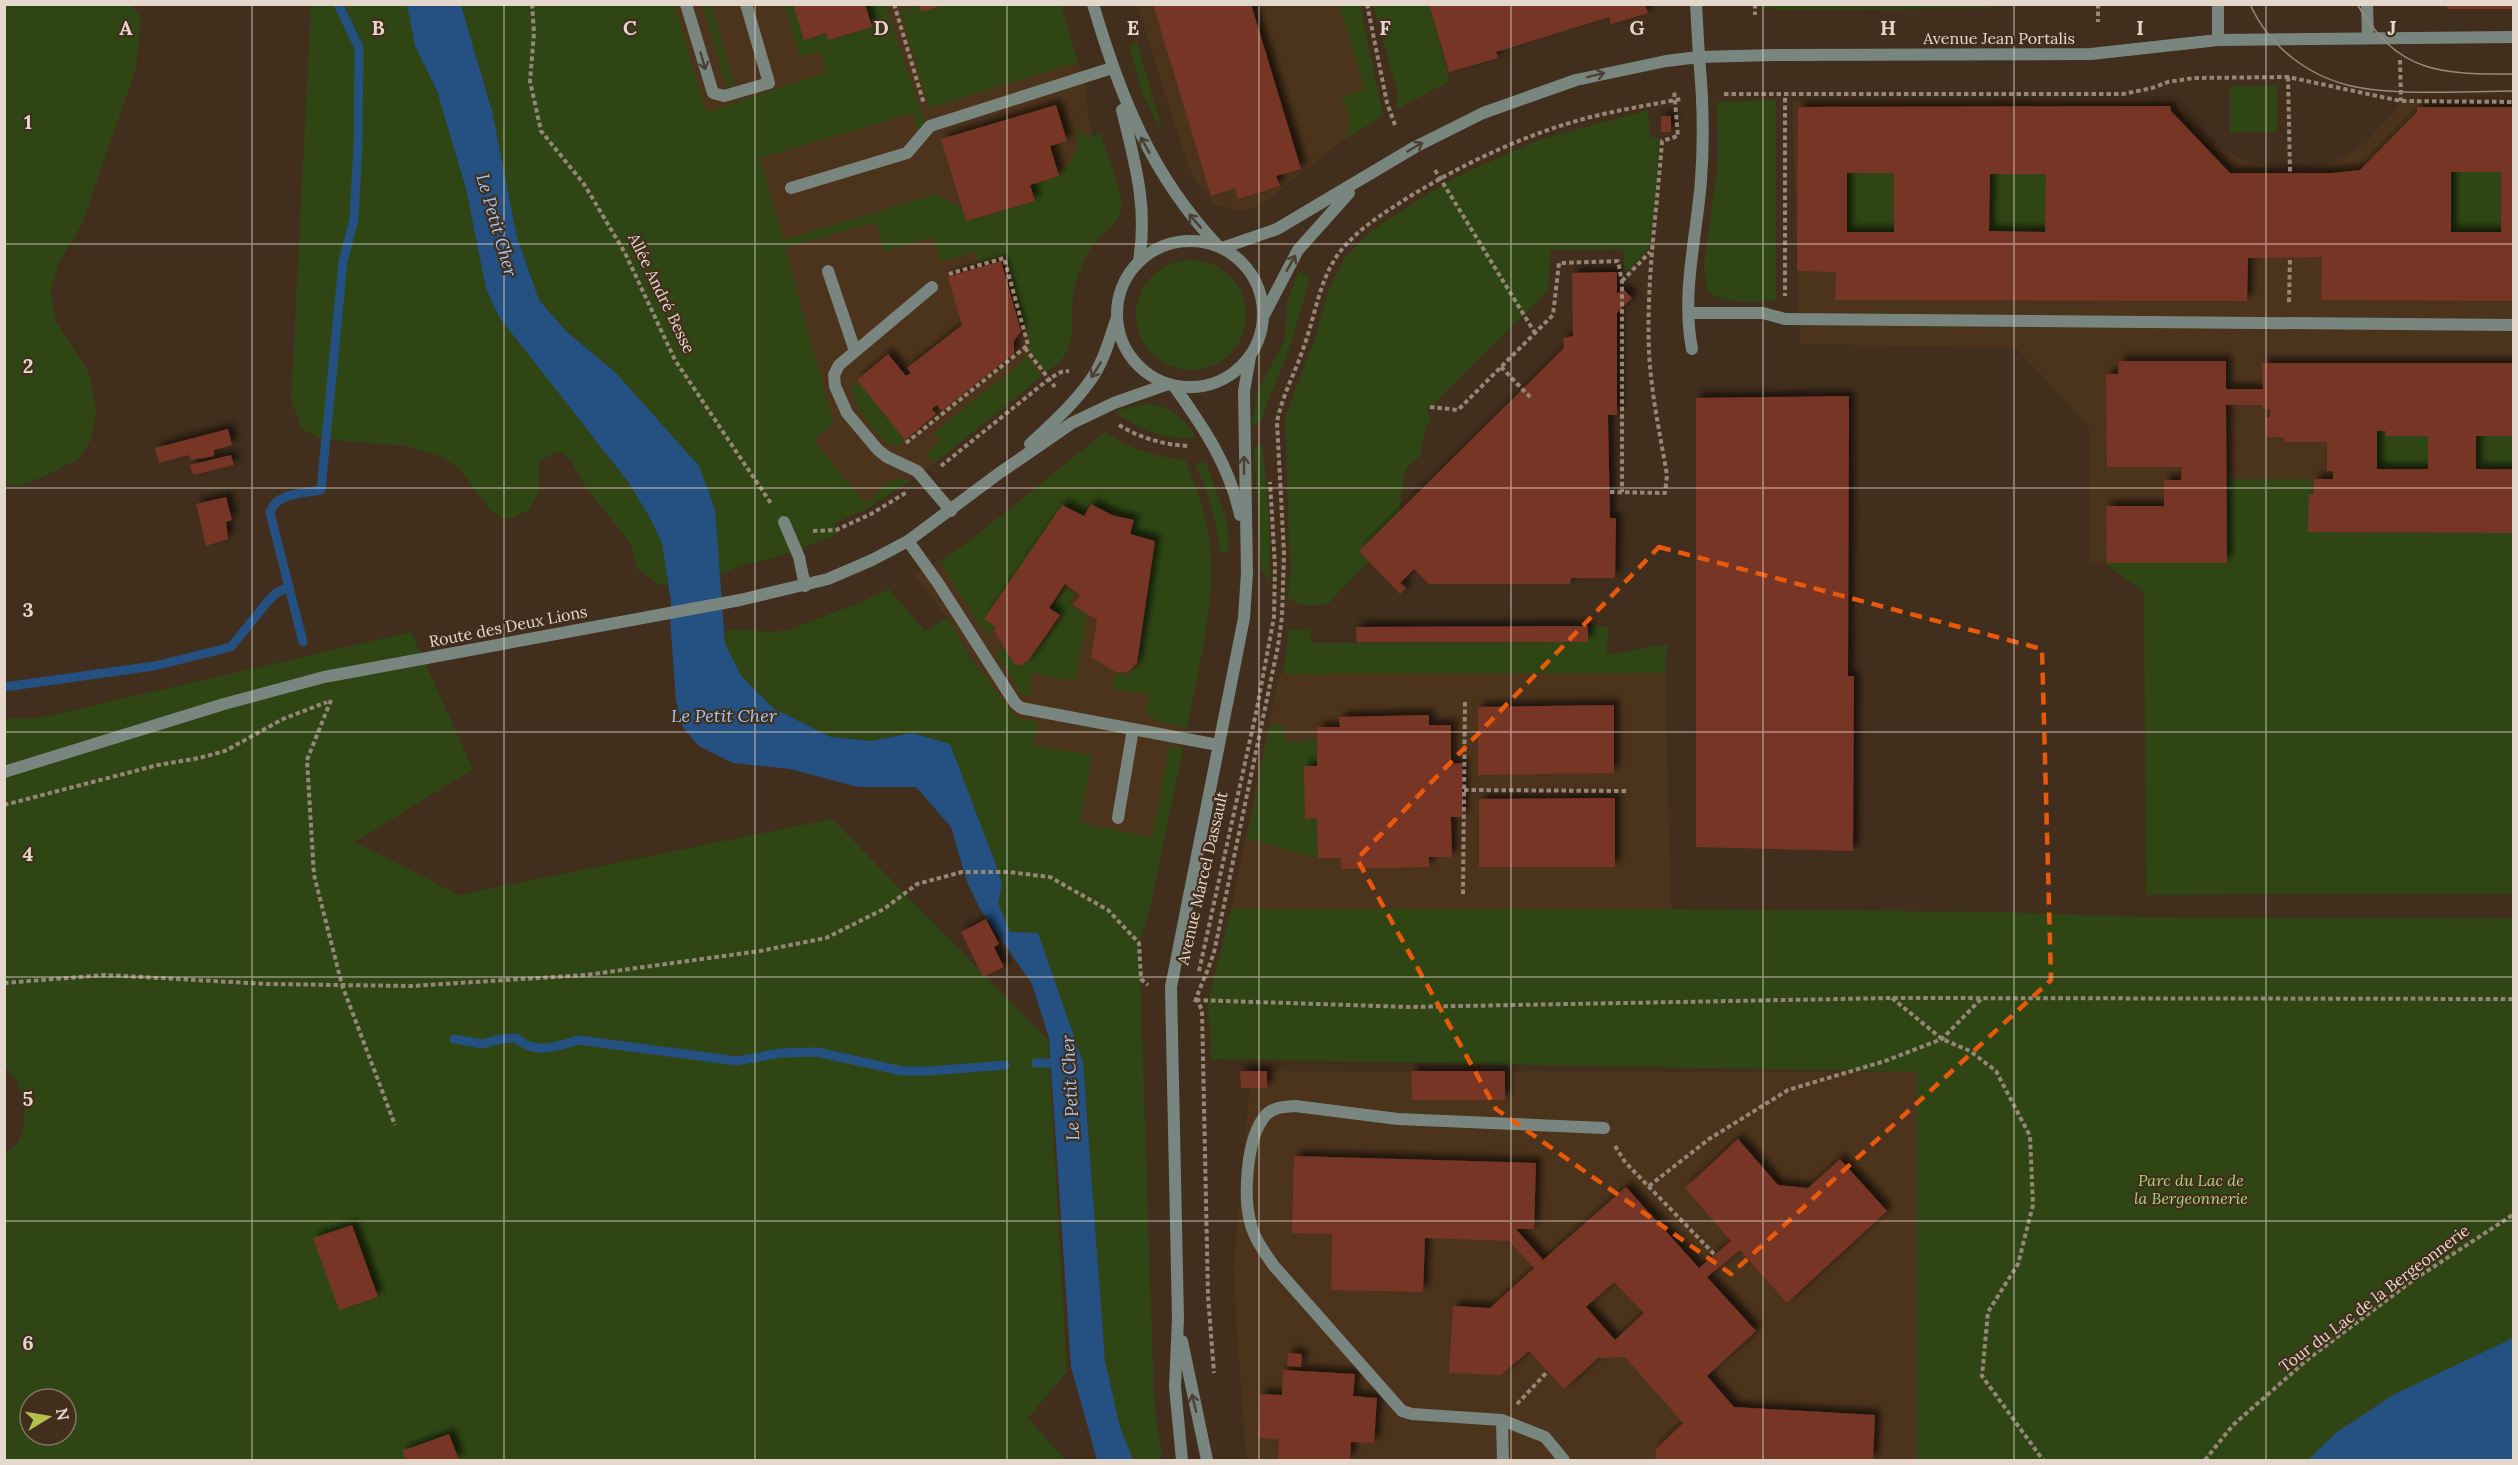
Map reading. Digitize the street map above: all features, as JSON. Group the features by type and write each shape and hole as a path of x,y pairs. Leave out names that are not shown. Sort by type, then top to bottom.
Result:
{"street":[{"path":"687,4 713,93 724,96 769,82 746,4"},
{"path":"1093,4 1112,68 1143,203 1144,219 1139,261"},
{"path":"1692,349 1689,312 1692,253 1701,181 1702,95 1696,4"},
{"path":"2218,4 2218,40"},
{"path":"2367,4 2368,38"},
{"name":"Avenue Jean Portalis","path":"1220,247 1277,229 1447,130 1516,100 1606,72 1699,57 2091,54 2218,40 2514,37"},
{"path":"791,188 907,153 930,126 1112,68"},
{"path":"1112,68 1145,146 1186,210 1220,247"},
{"name":"Avenue Jean Portalis","path":"1264,315 1299,250 1339,203 1366,178"},
{"path":"1198,241 1220,247 1237,257 1252,273 1261,293 1264,315 1260,337 1250,357 1233,374 1211,385 1198,387 1171,385 1156,379 1137,364 1120,336 1117,316 1119,296 1123,286 1139,261 1156,249 1177,242 1198,241"},
{"path":"828,271 855,351"},
{"path":"932,287 839,365 834,375 835,386 847,413 878,450 887,457 917,471 951,511"},
{"path":"1689,312 1762,313 1785,318 2514,325"},
{"name":"Route des Deux Lions","path":"998,474 1062,412 1094,374 1100,365 1117,316"},
{"name":"Avenue Marcel Dassault","path":"1182,1461 1175,1387 1178,1319 1171,987 1244,618 1246,545 1244,391 1250,357"},
{"name":"Route des Deux Lions","path":"4,772 224,704 324,677 805,586 853,569 908,541 998,474 1072,423 1114,403 1171,385"},
{"name":"Avenue Marcel Dassault","path":"1171,385 1201,424 1230,480 1246,545"},
{"path":"784,522 799,557 805,586"},
{"path":"908,541 938,583 1015,703 1029,710 1218,745"},
{"path":"1118,818 1133,729"},
{"path":"1564,1461 1545,1437 1502,1420 1412,1414 1402,1411 1289,1283 1260,1245 1251,1227 1246,1207 1250,1155 1264,1116 1271,1111 1295,1106 1398,1119 1604,1128"},
{"name":"Avenue Marcel Dassault","path":"1178,1319 1189,1382 1207,1461"},
{"path":"1502,1420 1503,1461"}],"path":[{"name":"Allée André Besse","path":"532,4 534,33 530,81 542,131 584,184 625,253 675,360 784,522"},
{"path":"894,4 930,126"},
{"path":"1367,4 1387,103 1395,124"},
{"path":"1755,4 1755,15"},
{"path":"2098,4 2098,22"},
{"path":"2400,52 2401,101"},
{"path":"2288,77 2290,173"},
{"path":"1196,1000 1199,986 1206,977 1215,948 1278,646 1283,607 1284,554 1276,437 1282,400 1304,348 1323,284 1334,260 1359,231 1379,215 1440,179 1543,132 1585,118 1702,95 1731,93 2123,94 2168,82 2194,78 2288,77 2401,101 2514,102"},
{"path":"1610,492 1665,493 1667,475 1649,353 1650,252 1658,205 1662,141 1678,136 1674,90"},
{"path":"1785,98 1785,318"},
{"path":"1435,170 1535,333"},
{"path":"1622,282 1650,252"},
{"path":"2289,324 2290,257"},
{"path":"887,457 1028,345 1004,258 948,274 932,287"},
{"path":"1430,407 1458,410 1553,315 1559,263 1618,261 1622,282 1622,492"},
{"path":"1025,348 1056,388"},
{"path":"1501,367 1531,398"},
{"name":"Avenue Marcel Dassault","path":"1198,974 1256,713 1274,617 1275,566 1270,477"},
{"path":"1463,894 1465,699"},
{"path":"4,805 158,765 225,751 283,718 331,700 307,760 314,876 342,985 395,1125"},
{"path":"1464,790 1628,791"},
{"path":"4,983 105,975 267,984 411,986 586,975 760,951 826,938 884,909 917,884 962,872 1009,872 1050,877 1108,910 1139,943 1141,980 1148,985"},
{"path":"1193,994 1202,1010 1209,1296 1211,1350 1215,1381"},
{"path":"1196,1000 1408,1007 1892,998 2514,999"},
{"path":"1892,998 1942,1039 1970,1051 1996,1071 2030,1136 2033,1205 2018,1264 1988,1312 1982,1376 2043,1461"},
{"path":"1649,1186 1709,1139 1788,1090 1885,1061 1942,1039 1981,999"},
{"path":"1604,1128 1625,1162 1714,1254"},
{"name":"Tour du Lac de la Bergeonnerie","path":"2205,1461 2233,1425 2307,1360 2412,1281 2514,1214"},
{"path":"1502,1420 1547,1372"}],"highlighted area":[{"path":"1659,547 2042,649 2051,980 1731,1274 1496,1109 1357,859"}],"shaded area":[{"path":"660,5 1061,5 1085,85 1090,126 1112,200 1080,254 1054,366 923,472 864,510 811,505"},
{"path":"1137,5 1339,5 1375,121 1343,140 1259,207 1241,211 1215,205 1195,180 1187,163"},
{"path":"2175,98 2200,132 2216,145 2238,158 2290,170 2321,167 2346,156 2366,142 2393,113 2402,99 2513,98 2513,569 2089,563 2089,427 2016,348 1800,344 1792,102"},
{"path":"1105,432 1137,450 1154,456 1185,460 1205,517 1210,548 1210,589 1204,632 1157,872 1093,848 947,618 915,575 967,543"},
{"path":"1665,673 1671,909 1231,909 1279,674"},
{"path":"1251,1071 1917,1072 1917,1460 1246,1460 1234,1263"}],"green space":[{"path":"5,4 131,5 141,18 136,68 82,224 59,263 51,290 56,322 86,367 93,388 96,413 91,440 78,459 18,487 4,484"},
{"path":"1760,4 1989,4 1992,8 1780,10 1760,7"},
{"path":"311,5 407,5 415,46 437,91 466,189 486,290 499,317 629,483 662,543 668,585 660,585 637,569 630,543 584,485 570,459 560,452 549,455 538,464 539,491 529,510 512,518 502,518 490,510 458,467 437,455 406,446 322,439 301,428 291,400"},
{"path":"461,5 674,5 707,112 826,72 820,51 800,57 784,5 793,5 804,40 826,33 828,40 872,27 865,5 886,5 925,125 919,134 913,113 760,158 783,240 936,194 962,208 966,221 1034,201 1030,185 1059,176 1075,154 1078,145 1075,130 1078,129 1081,136 1089,134 1091,137 1098,134 1099,130 1117,182 1121,210 1114,223 1093,246 1080,269 1072,307 1072,331 1066,353 1059,363 1046,372 1028,350 1031,346 1005,255 979,262 976,251 941,262 933,237 884,252 875,222 785,248 833,419 833,424 814,440 865,504 890,481 903,478 910,481 868,508 832,524 840,532 832,537 771,559 745,564 718,576 715,509 615,372 567,332 539,300 517,237 492,111"},
{"path":"702,5 711,5 735,85 727,88"},
{"path":"920,5 922,12 945,5 1061,5 1078,62 929,108 900,11"},
{"path":"1339,5 1360,5 1383,116 1345,139 1348,117 1342,97 1365,89"},
{"path":"1373,5 1429,5 1450,81 1397,109 1397,90"},
{"path":"1137,42 1163,134 1142,93 1129,45"},
{"path":"2230,86 2277,86 2277,132 2230,132"},
{"path":"1776,100 1776,300 1731,301 1707,291 1704,265 1718,162 1717,102"},
{"path":"1648,110 1650,137 1659,138 1656,195 1649,249 1624,274 1624,249 1551,250 1548,291 1426,411 1432,420 1426,426 1420,456 1406,469 1401,493 1398,531 1327,605 1303,605 1288,599 1290,570 1285,417 1315,338 1328,291 1344,259 1371,231 1435,189 1473,169 1542,139"},
{"path":"2451,172 2501,172 2501,232 2451,232"},
{"path":"1847,173 1894,173 1894,232 1847,232"},
{"path":"1990,174 2046,174 2045,232 1989,231"},
{"path":"1191,260 1212,264 1230,276 1242,294 1246,315 1242,336 1230,354 1212,366 1191,370 1170,366 1152,354 1140,336 1136,315 1140,294 1152,276 1170,264"},
{"path":"1298,271 1308,277 1309,282 1289,350 1262,420 1251,426 1258,390 1285,340 1287,304"},
{"path":"1026,355 1042,376 935,463 930,460 928,452 941,441 935,432 1023,361"},
{"path":"857,380 905,440 899,445 889,444 878,435 866,419 852,394 851,388"},
{"path":"1144,404 1161,406 1175,413 1196,438 1174,437 1153,432 1133,424 1115,411"},
{"path":"2377,431 2386,431 2385,435 2428,436 2428,469 2377,469"},
{"path":"1105,432 1143,451 1185,460 1199,495 1209,543 1210,596 1203,649 1187,728 1157,721 1149,716 1146,711 1149,695 1113,689 1115,673 1128,675 1137,667 1155,541 1130,534 1134,520 1112,515 1091,504 1084,516 1062,505 985,619 996,627 986,635 939,561 967,543"},
{"path":"2476,436 2513,436 2513,469 2476,469"},
{"path":"1263,446 1269,518 1270,581 1261,569 1254,447"},
{"path":"1206,462 1227,521 1229,552 1220,552 1211,507 1195,464"},
{"path":"2226,479 2314,479 2313,494 2309,494 2309,532 2513,533 2513,894 2146,895 2144,592 2104,563 2226,562"},
{"path":"1065,587 1075,594 1069,604 1087,616 1075,681 1032,673 1030,697 1021,693 997,655 1003,647 1015,665 1028,661 1063,617 1051,607"},
{"path":"889,589 925,631 947,618 976,665 1017,718 1038,722 1034,745 1092,755 1080,823 1152,837 1169,746 1183,749 1150,909 1139,943 1154,1399 1162,1460 1133,1460 1120,1427 1105,1361 1083,1062 1038,934 1010,932 998,903 1002,884 950,745 912,733 871,741 831,737 773,708 742,677 725,644 724,633 735,629 773,632 788,630"},
{"path":"1588,626 1608,627 1607,655 1667,644 1665,673 1283,674 1289,630 1310,629 1311,643 1587,642"},
{"path":"411,632 473,769 355,842 459,895 832,819 1048,1040 1067,1372 1028,1418 1065,1460 5,1460 5,1154 18,1141 24,1123 24,1112 16,1081 5,1066 4,718 39,718"},
{"path":"1283,724 1286,743 1317,739 1317,766 1305,766 1305,819 1317,818 1318,858 1247,839 1269,727"},
{"name":"Parc du Lac de la Bergeonnerie","path":"1231,909 1671,909 1995,912 2142,917 2513,918 2513,1460 1917,1460 1917,1072 1211,1059 1208,1001"}],"water":[{"name":"Le Petit Cher","path":"407,5 461,5 492,111 517,237 539,300 567,332 615,372 699,466 715,509 725,644 742,677 773,708 831,737 871,741 912,733 950,744 1002,884 998,903 1010,932 1038,933 1083,1062 1105,1361 1120,1427 1133,1460 1097,1460 1071,1367 1049,1038 1032,984 980,909 967,882 951,827 916,787 858,787 790,769 733,763 699,746 683,728 676,701 671,602 662,543 629,483 499,317 486,289 466,189 437,91 415,46"},
{"path":"2513,1338 2513,1460 2308,1460 2337,1432 2393,1395"}],"building":[{"path":"793,4 865,4 872,27 828,40 826,33 804,40"},
{"path":"919,4 943,4 944,5 921,12"},
{"path":"1153,4 1251,4 1301,169 1276,176 1280,186 1238,199 1235,188 1211,196"},
{"path":"1429,4 1645,4 1648,13 1611,24 1609,17 1496,52 1498,58 1449,72"},
{"path":"2447,4 2514,4 2514,9 2447,9"},
{"path":"1056,105 1067,141 1050,146 1059,176 1030,185 1035,201 966,221 941,139"},
{"path":"2170,106 2171,111 2230,173 2332,173 2360,170 2417,112 2417,107 2514,107 2514,301 2321,300 2322,257 2248,258 2247,301 1835,300 1836,272 1797,271 1798,107","holes":["2451,172 2501,172 2501,232 2451,232","1847,173 1894,173 1894,232 1847,232","1990,174 2046,174 2045,232 1989,231"]},
{"path":"1661,116 1671,116 1671,132 1661,132"},
{"path":"1001,261 1021,331 1014,341 1014,353 942,411 937,405 932,409 936,414 905,440 857,380 888,354 906,376 911,373 907,368 962,325 948,277"},
{"path":"1617,272 1617,294 1623,289 1632,298 1617,313 1617,415 1608,415 1610,518 1616,518 1615,578 1571,578 1570,584 1429,584 1414,569 1400,583 1406,588 1400,594 1359,551 1564,348 1563,338 1573,336 1572,273"},
{"path":"2119,361 2226,361 2226,389 2263,389 2262,363 2514,363 2514,436 2476,436 2476,469 2514,469 2514,533 2308,532 2309,494 2313,494 2314,479 2333,479 2333,471 2327,471 2327,442 2284,442 2284,437 2266,437 2265,417 2270,417 2270,409 2262,409 2263,405 2226,405 2227,563 2107,563 2106,506 2164,506 2164,480 2181,480 2182,467 2107,467 2106,374 2118,374","holes":["2377,431 2386,431 2385,436 2428,436 2428,469 2377,469"]},
{"path":"1849,396 1848,676 1854,676 1853,851 1696,847 1696,398"},
{"path":"228,429 232,445 214,450 214,456 191,460 189,455 159,463 155,448"},
{"path":"231,455 234,465 193,475 190,465"},
{"path":"226,497 232,520 226,522 228,539 206,546 196,504"},
{"path":"1091,504 1112,515 1134,520 1130,534 1155,541 1137,663 1129,671 1117,673 1091,657 1097,620 1073,605 1080,595 1065,584 1049,608 1060,615 1028,661 1015,665 994,630 996,627 984,619 1062,505 1084,516"},
{"path":"1588,626 1588,642 1357,642 1356,627"},
{"path":"1614,705 1614,773 1478,775 1478,707"},
{"path":"1429,715 1429,725 1451,725 1451,764 1462,763 1463,817 1451,817 1452,857 1429,857 1429,867 1341,869 1341,858 1318,858 1317,818 1305,819 1304,766 1317,766 1317,727 1340,727 1339,717"},
{"path":"1615,798 1615,867 1479,867 1479,799"},
{"path":"986,919 999,944 994,947 1004,967 983,977 961,932"},
{"path":"1240,1071 1267,1071 1267,1088 1241,1088"},
{"path":"1411,1071 1505,1071 1505,1100 1412,1100"},
{"path":"1738,1139 1778,1185 1808,1188 1840,1159 1887,1211 1787,1303 1740,1250 1707,1277 1756,1331 1707,1376 1734,1407 1875,1415 1873,1460 1655,1460 1656,1449 1683,1423 1625,1357 1598,1358 1564,1389 1529,1351 1501,1375 1449,1373 1453,1306 1490,1308 1534,1268 1509,1241 1425,1238 1423,1292 1331,1290 1332,1234 1292,1233 1294,1156 1536,1163 1534,1229 1516,1229 1543,1260 1626,1187 1699,1268 1731,1241 1685,1188","holes":["1614,1282 1644,1313 1615,1340 1586,1307"]},
{"path":"352,1225 378,1297 339,1310 313,1238"},
{"path":"1288,1353 1302,1354 1301,1367 1287,1366"},
{"path":"1283,1370 1355,1374 1353,1396 1377,1398 1374,1443 1351,1442 1350,1460 1278,1460 1279,1439 1258,1438 1260,1394 1282,1395"},
{"path":"449,1434 459,1460 406,1460 402,1451"}],"waterway":[{"path":"303,642 270,513 273,506 284,498 321,490 343,262 354,219 358,144 359,48 338,4"},
{"path":"4,687 154,666 231,647 268,601 276,593 289,587"},
{"path":"454,1039 482,1044 516,1038 538,1048 554,1047 578,1040 737,1061 780,1053 817,1052 902,1071 1005,1065"},
{"path":"1036,1063 1061,1063"}],"tram line":[{"path":"2250,4 2258,20 2280,47 2307,68 2339,83 2393,91 2514,91"},
{"path":"2357,4 2372,27 2388,44 2405,57 2443,70 2464,73 2514,74"}]}
